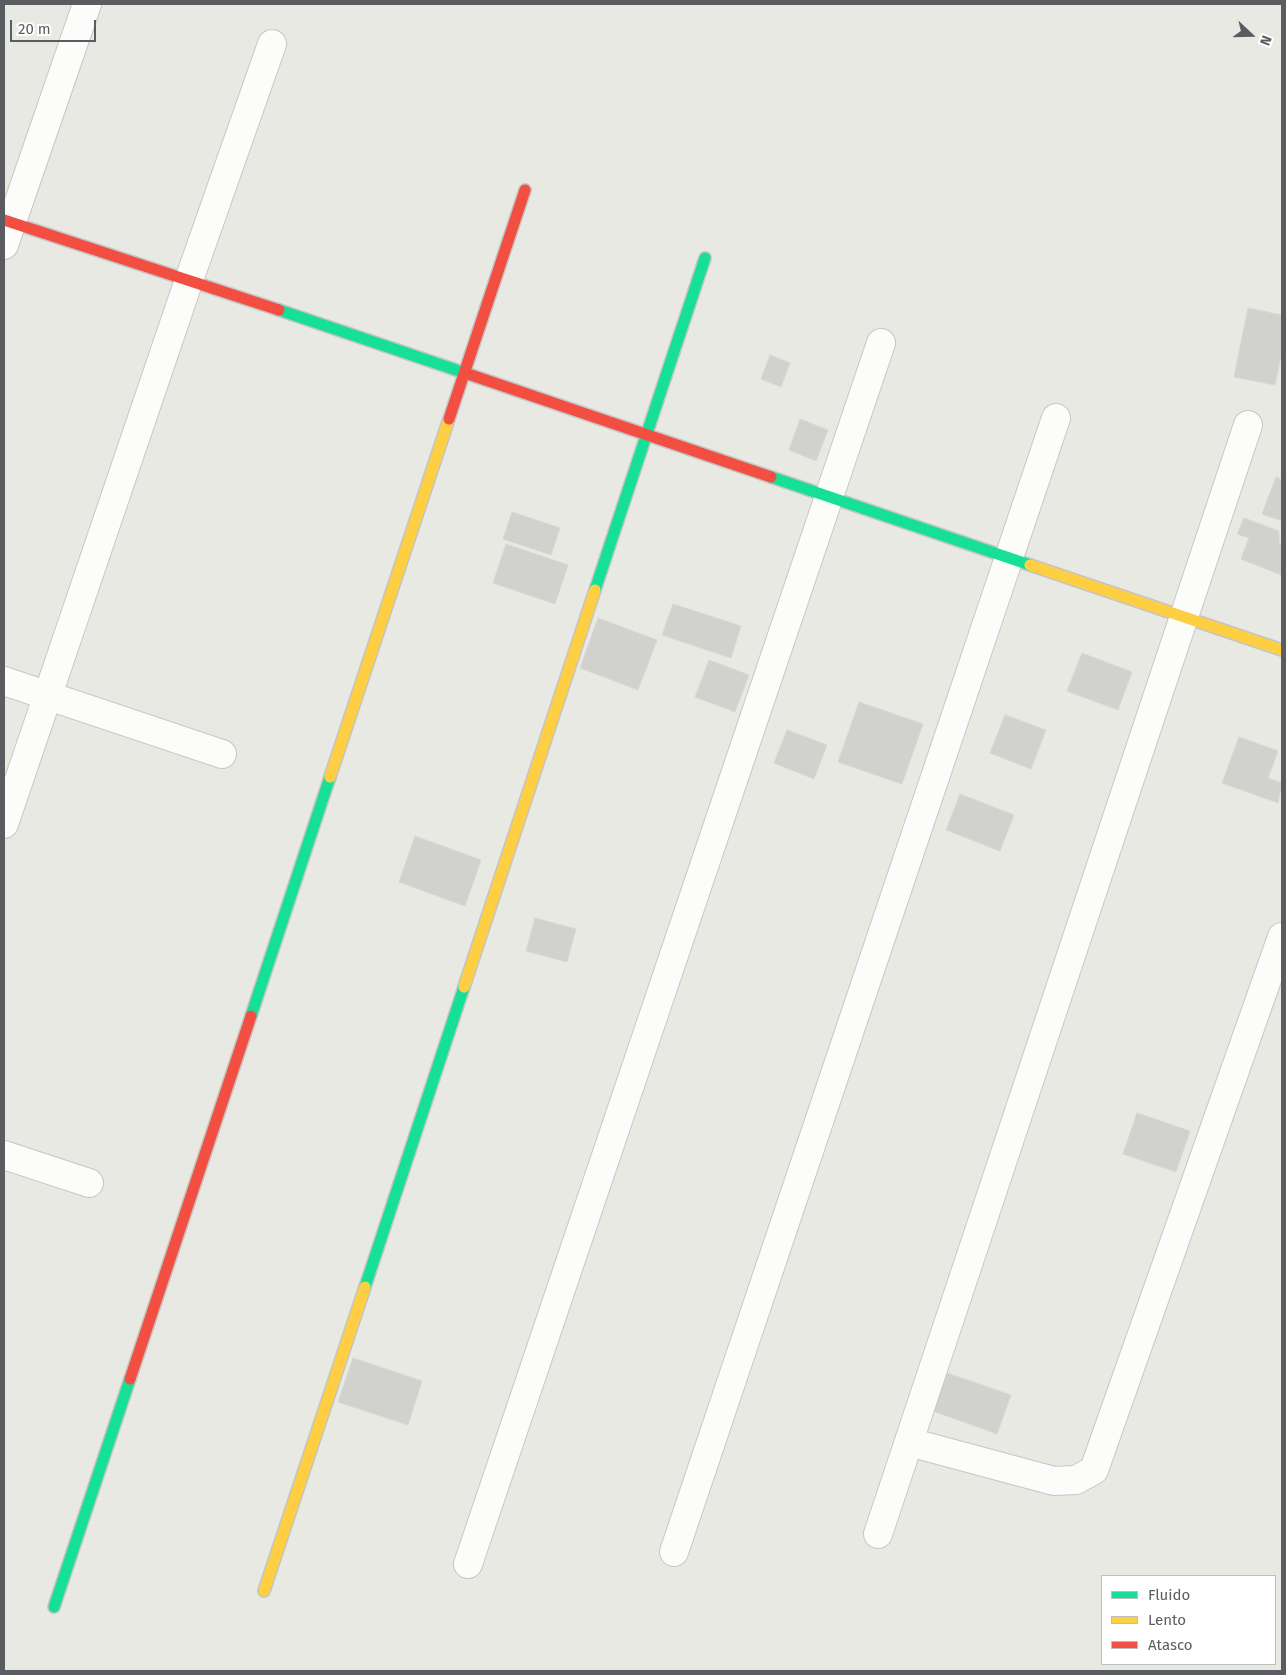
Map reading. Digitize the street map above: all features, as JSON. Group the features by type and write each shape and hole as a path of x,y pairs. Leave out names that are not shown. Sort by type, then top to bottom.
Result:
{"street":[{"path":"87,4 6,230 189,280 1282,650"},
{"path":"4,824 189,280 272,44"},
{"path":"54,1607 525,190"},
{"path":"264,1591 706,258"},
{"path":"468,1564 881,343"},
{"path":"674,1552 1056,418"},
{"path":"878,1534 1248,425"},
{"path":"4,681 222,754"},
{"path":"909,1442 1054,1481 1076,1480 1094,1470 1282,937"},
{"path":"4,1154 89,1184"}],"building":[{"path":"1248,308 1282,315 1282,351 1275,385 1234,377"},
{"path":"770,355 790,363 781,387 761,379"},
{"path":"800,419 828,430 816,461 789,450"},
{"path":"1276,477 1282,480 1282,521 1262,514"},
{"path":"512,512 560,528 551,555 503,539"},
{"path":"1244,518 1279,531 1279,543 1282,544 1281,575 1241,559 1249,538 1237,534"},
{"path":"506,544 568,565 555,604 493,583"},
{"path":"673,604 741,626 731,658 662,635"},
{"path":"598,618 657,640 638,690 580,668"},
{"path":"1082,653 1132,672 1118,710 1067,691"},
{"path":"709,660 749,675 735,712 695,697"},
{"path":"859,702 923,724 902,784 838,762"},
{"path":"1005,715 1046,730 1031,769 990,753"},
{"path":"787,730 827,745 814,779 774,763"},
{"path":"1239,737 1278,751 1268,778 1282,783 1278,803 1222,783"},
{"path":"960,794 1014,815 1000,851 946,830"},
{"path":"415,836 481,860 465,906 399,882"},
{"path":"535,918 576,929 567,962 526,951"},
{"path":"1137,1113 1190,1131 1176,1172 1123,1154"},
{"path":"353,1358 422,1381 408,1425 338,1402"},
{"path":"947,1373 1011,1395 997,1434 933,1411"}],"traffic: fast":[{"path":"595,590 705,258"},
{"path":"279,310 471,375"},
{"path":"771,477 1030,565"},
{"path":"251,1016 330,777"},
{"path":"365,1287 464,987"},
{"path":"54,1607 130,1379"}],"traffic: slow":[{"path":"330,777 449,419"},
{"path":"1030,565 1282,650"},
{"path":"464,987 595,590"},
{"path":"264,1591 365,1287"}],"traffic: jam":[{"path":"449,419 525,190"},
{"path":"4,220 279,310"},
{"path":"471,375 771,477"},
{"path":"130,1379 251,1016"}]}
